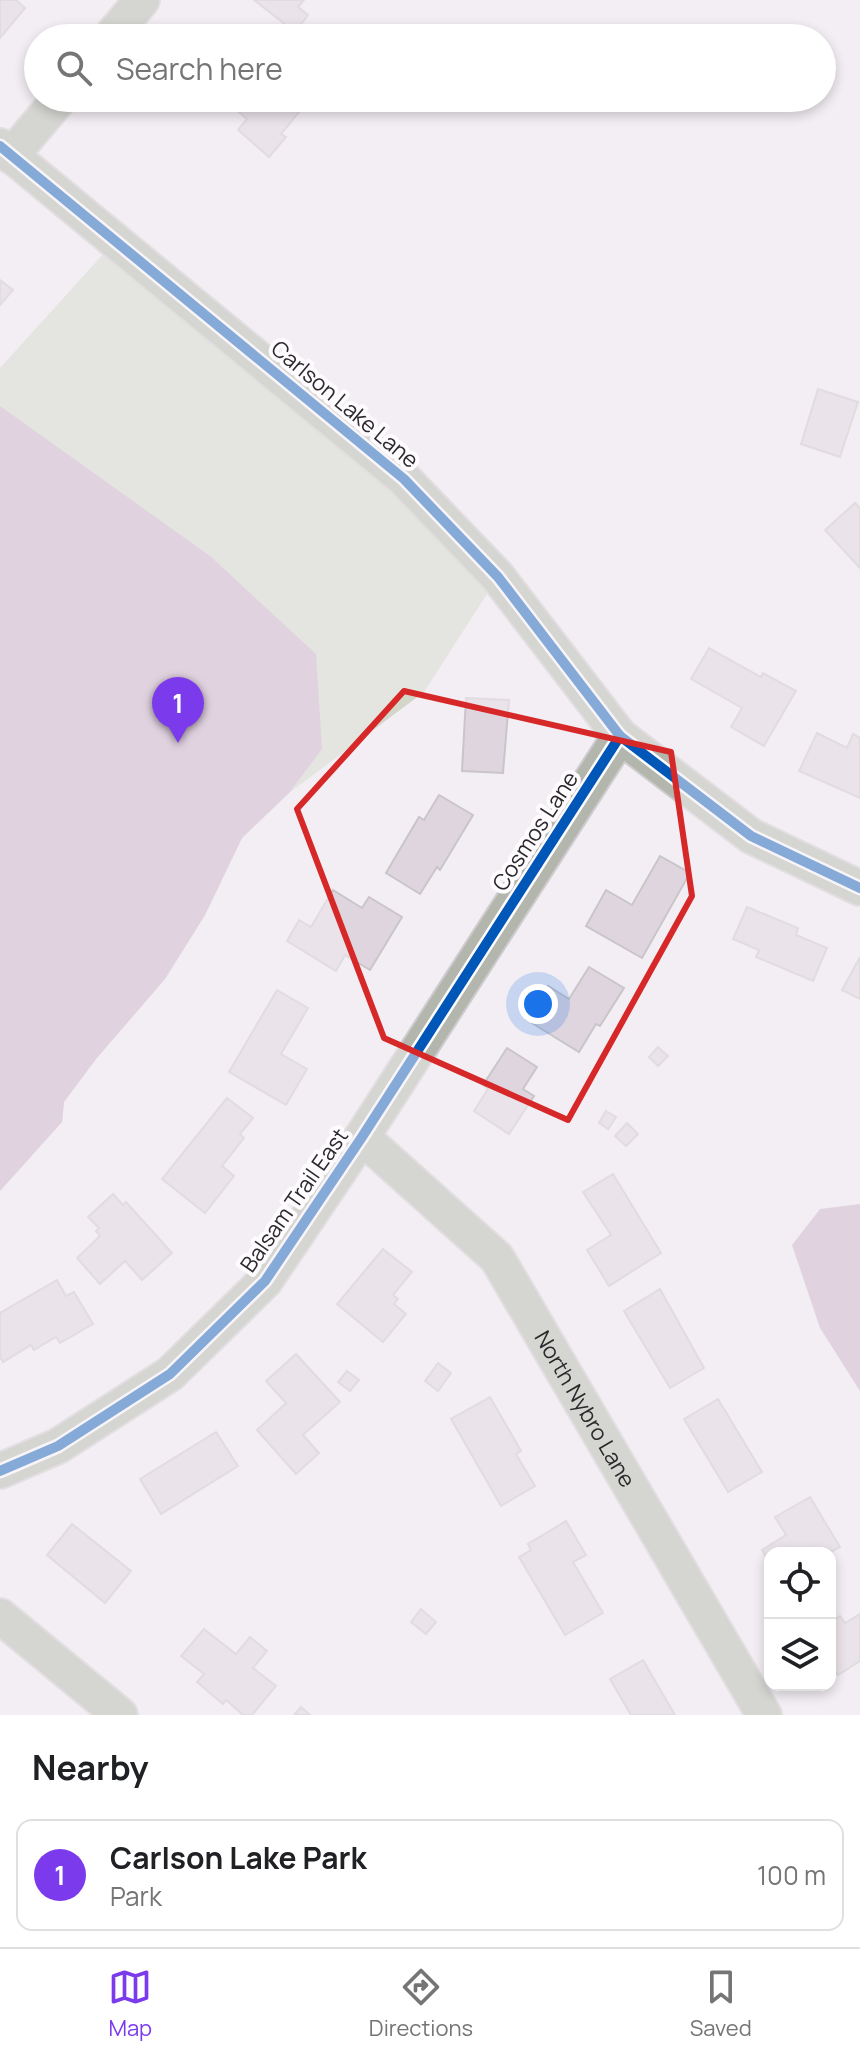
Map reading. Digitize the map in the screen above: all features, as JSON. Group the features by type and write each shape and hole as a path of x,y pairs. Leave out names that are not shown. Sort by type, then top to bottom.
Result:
{"street":[{"path":"122,24 142,0"},
{"path":"6,151 46,112"},
{"name":"Carlson Lake Lane","path":"6,151 404,479 498,577 620,736 751,836 860,888"},
{"name":"Cosmos Lane","path":"484,948 620,736"},
{"name":"Balsam Trail East","path":"0,1471 58,1446 170,1374 265,1281 484,948"},
{"name":"North Nybro Lane","path":"362,1137 497,1258 764,1715"},
{"path":"0,1616 120,1715"}],"highlighted area":[{"path":"404,691 671,752 692,896 568,1120 384,1038 297,809"}],"shaded area":[{"path":"115,241 498,577 424,692 289,793 242,838 205,915 165,979 96,1059 64,1102 62,1122 0,1191 0,368"},
{"path":"0,406 210,556 316,654 322,749 289,793 242,838 205,915 165,979 96,1059 64,1102 62,1122 0,1191"},
{"path":"860,1204 860,1391 820,1328 792,1245 820,1209"}],"building":[{"path":"0,0 16,0 25,8 0,38"},
{"path":"254,0 304,0 298,7 308,15 301,24 285,24"},
{"path":"239,112 299,112 281,134 286,137 269,157 238,130 247,119"},
{"path":"0,280 13,290 0,305"},
{"path":"818,389 858,402 840,457 801,444"},
{"path":"855,503 860,508 860,568 825,530"},
{"path":"709,648 761,677 763,673 796,691 764,746 731,727 742,708 691,679"},
{"path":"466,698 509,700 503,773 462,771"},
{"path":"817,733 847,748 853,734 860,738 860,798 799,771"},
{"path":"439,795 473,815 440,870 437,867 420,894 386,873 419,817 424,820"},
{"path":"660,856 690,873 642,958 586,926 606,890 632,905"},
{"path":"333,890 362,908 369,897 402,917 370,970 345,955 336,971 287,941 299,920 311,927"},
{"path":"747,907 798,928 796,935 827,948 813,981 756,957 759,950 733,939"},
{"path":"860,957 860,999 842,990"},
{"path":"589,967 624,988 579,1052 527,1020 548,986 569,999"},
{"path":"277,990 308,1008 281,1054 307,1069 286,1105 229,1072"},
{"path":"658,1047 668,1056 658,1066 649,1057"},
{"path":"507,1048 537,1067 523,1089 534,1096 509,1134 474,1111 488,1089 483,1085"},
{"path":"227,1098 253,1118 240,1134 244,1138 222,1166 234,1176 205,1213 162,1179"},
{"path":"606,1111 616,1117 608,1129 599,1123"},
{"path":"627,1123 638,1134 626,1146 615,1136"},
{"path":"613,1174 661,1253 609,1286 587,1250 611,1235 583,1192"},
{"path":"113,1194 123,1205 126,1202 172,1253 142,1280 125,1261 100,1284 77,1258 100,1236 96,1231 99,1228 88,1217"},
{"path":"383,1249 412,1272 393,1295 398,1299 394,1304 406,1314 383,1342 337,1304"},
{"path":"57,1280 66,1296 74,1292 93,1324 60,1343 56,1337 34,1350 31,1345 3,1362 0,1357 0,1313"},
{"path":"660,1289 704,1368 670,1388 624,1311"},
{"path":"296,1354 340,1402 303,1435 319,1453 296,1474 257,1430 286,1403 266,1381"},
{"path":"438,1363 451,1373 438,1391 425,1381"},
{"path":"347,1371 359,1380 350,1391 338,1382"},
{"path":"490,1397 521,1451 516,1454 535,1486 501,1506 451,1419"},
{"path":"718,1399 762,1472 728,1492 684,1419"},
{"path":"216,1432 238,1466 161,1514 140,1479"},
{"path":"810,1497 840,1547 767,1547 786,1535 775,1517"},
{"path":"566,1521 586,1555 573,1562 603,1613 565,1635 519,1557 531,1550 528,1544"},
{"path":"72,1524 131,1571 105,1603 47,1555"},
{"path":"421,1609 436,1622 426,1634 411,1622"},
{"path":"860,1614 860,1661 838,1675 836,1618 840,1616 845,1623"},
{"path":"204,1629 236,1654 250,1637 267,1651 253,1668 276,1686 252,1715 243,1715 226,1700 223,1704 197,1682 204,1674 181,1656"},
{"path":"643,1660 675,1715 631,1715 610,1679"},
{"path":"301,1707 310,1715 294,1715"}],"cycle path":[{"path":"0,146 404,479 498,577 620,736 751,836 860,888"},
{"path":"0,1471 58,1446 170,1374 265,1281 362,1137 620,736"}],"place":[{"name":"Carlson Lake Park","path":"178,743"}]}
